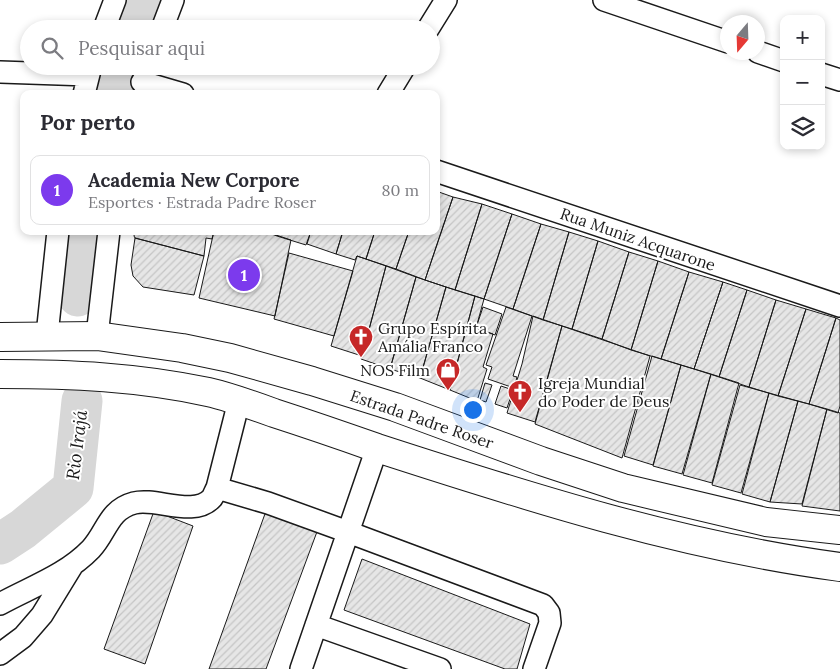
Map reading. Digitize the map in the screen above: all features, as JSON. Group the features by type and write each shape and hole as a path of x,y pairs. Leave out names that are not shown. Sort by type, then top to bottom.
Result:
{"main road":[{"name":"Estrada Padre Roser","path":"0,337 47,335 97,336 182,348 242,361 394,407 541,461 623,488 772,524 840,530"},
{"path":"0,374 60,374 124,378 210,392 377,448 601,517 719,546 840,567"}],"street":[{"path":"107,20 115,0"},
{"path":"165,20 173,0"},
{"path":"434,20 446,0"},
{"path":"604,0 720,39"},
{"path":"765,54 781,60"},
{"path":"0,72 20,73"},
{"path":"44,75 87,78"},
{"path":"390,90 400,75"},
{"path":"825,75 840,80"},
{"path":"143,81 171,90"},
{"name":"Rua Muniz Acquarone","path":"440,172 840,306"},
{"path":"47,335 58,235"},
{"path":"97,336 109,235"},
{"path":"0,604 72,566 93,547 107,522 122,507 136,502 153,502 189,507 201,505 212,498 217,488 240,401"},
{"path":"301,669 377,448"},
{"path":"217,488 268,503 543,605 549,613 550,622 534,669"},
{"path":"0,654 23,636 42,615 72,566"},
{"path":"316,624 440,669"}],"building":[{"path":"440,192 453,197 425,280 396,269 408,235 440,235"},
{"path":"453,197 482,204 455,290 425,280"},
{"path":"482,204 512,214 484,299 455,290"},
{"path":"512,214 541,224 513,309 484,299"},
{"path":"541,224 569,232 543,320 513,309"},
{"path":"569,232 598,241 572,329 543,320"},
{"path":"213,235 212,239 206,238 204,256 135,238 134,236"},
{"path":"213,235 276,235 291,240 275,316 199,298"},
{"path":"277,235 310,235 306,245"},
{"path":"310,235 342,235 336,254 307,244"},
{"path":"342,235 374,235 366,259 357,256 355,260 336,254"},
{"path":"374,235 408,235 396,269 366,259"},
{"path":"135,238 204,256 194,295 143,287 133,276 131,265"},
{"path":"598,241 629,252 602,339 572,329"},
{"path":"629,252 658,261 631,350 602,339"},
{"path":"289,253 353,271 334,336 274,319"},
{"path":"357,256 386,266 362,356 331,346"},
{"path":"658,261 689,272 661,359 631,350"},
{"path":"386,266 416,277 390,369 361,359"},
{"path":"689,272 723,282 694,369 661,359"},
{"path":"416,277 446,287 420,378 390,369"},
{"path":"723,282 747,290 719,377 694,369"},
{"path":"446,287 475,296 450,390 420,378"},
{"path":"747,290 776,300 749,387 719,377"},
{"path":"475,296 484,299 476,328 493,334 483,367 487,369 477,401 450,390"},
{"path":"776,300 806,309 778,396 749,387"},
{"path":"483,307 502,314 495,335 476,328"},
{"path":"506,307 532,316 513,376 517,377 514,388 488,379 492,367 486,365"},
{"path":"806,309 836,318 809,404 778,396"},
{"path":"533,316 562,326 535,422 507,413 522,364"},
{"path":"836,318 840,320 840,406 838,413 809,404"},
{"path":"562,326 650,356 622,458 535,424"},
{"path":"652,356 681,365 653,465 624,456"},
{"path":"681,365 711,374 682,474 653,466"},
{"path":"711,374 739,383 712,483 683,475"},
{"path":"485,383 492,385 486,402 480,400"},
{"path":"740,385 769,393 741,493 712,485"},
{"path":"501,386 513,390 507,408 495,404"},
{"path":"769,393 798,401 770,502 742,494"},
{"path":"798,401 827,409 802,504 770,502"},
{"path":"827,409 840,413 840,511 802,506"},
{"path":"154,511 193,526 145,664 104,649"},
{"path":"266,511 318,529 266,669 209,669"},
{"path":"362,559 530,624 517,669 505,669 344,610"}],"waterway":[{"name":"Rio Irajá","path":"136,20 144,0"},
{"name":"Rio Irajá","path":"114,90 118,75"},
{"name":"Rio Irajá","path":"78,296 86,235"},
{"name":"Rio Irajá","path":"0,544 23,529 73,488 82,401"}],"place":[{"name":"Academia New Corpore","path":"244,275"},
{"name":"Grupo Espírita Amália Franco","path":"361,358"},
{"name":"NOS Film","path":"448,391"},
{"name":"Igreja Mundial do Poder de Deus","path":"520,413"}]}
